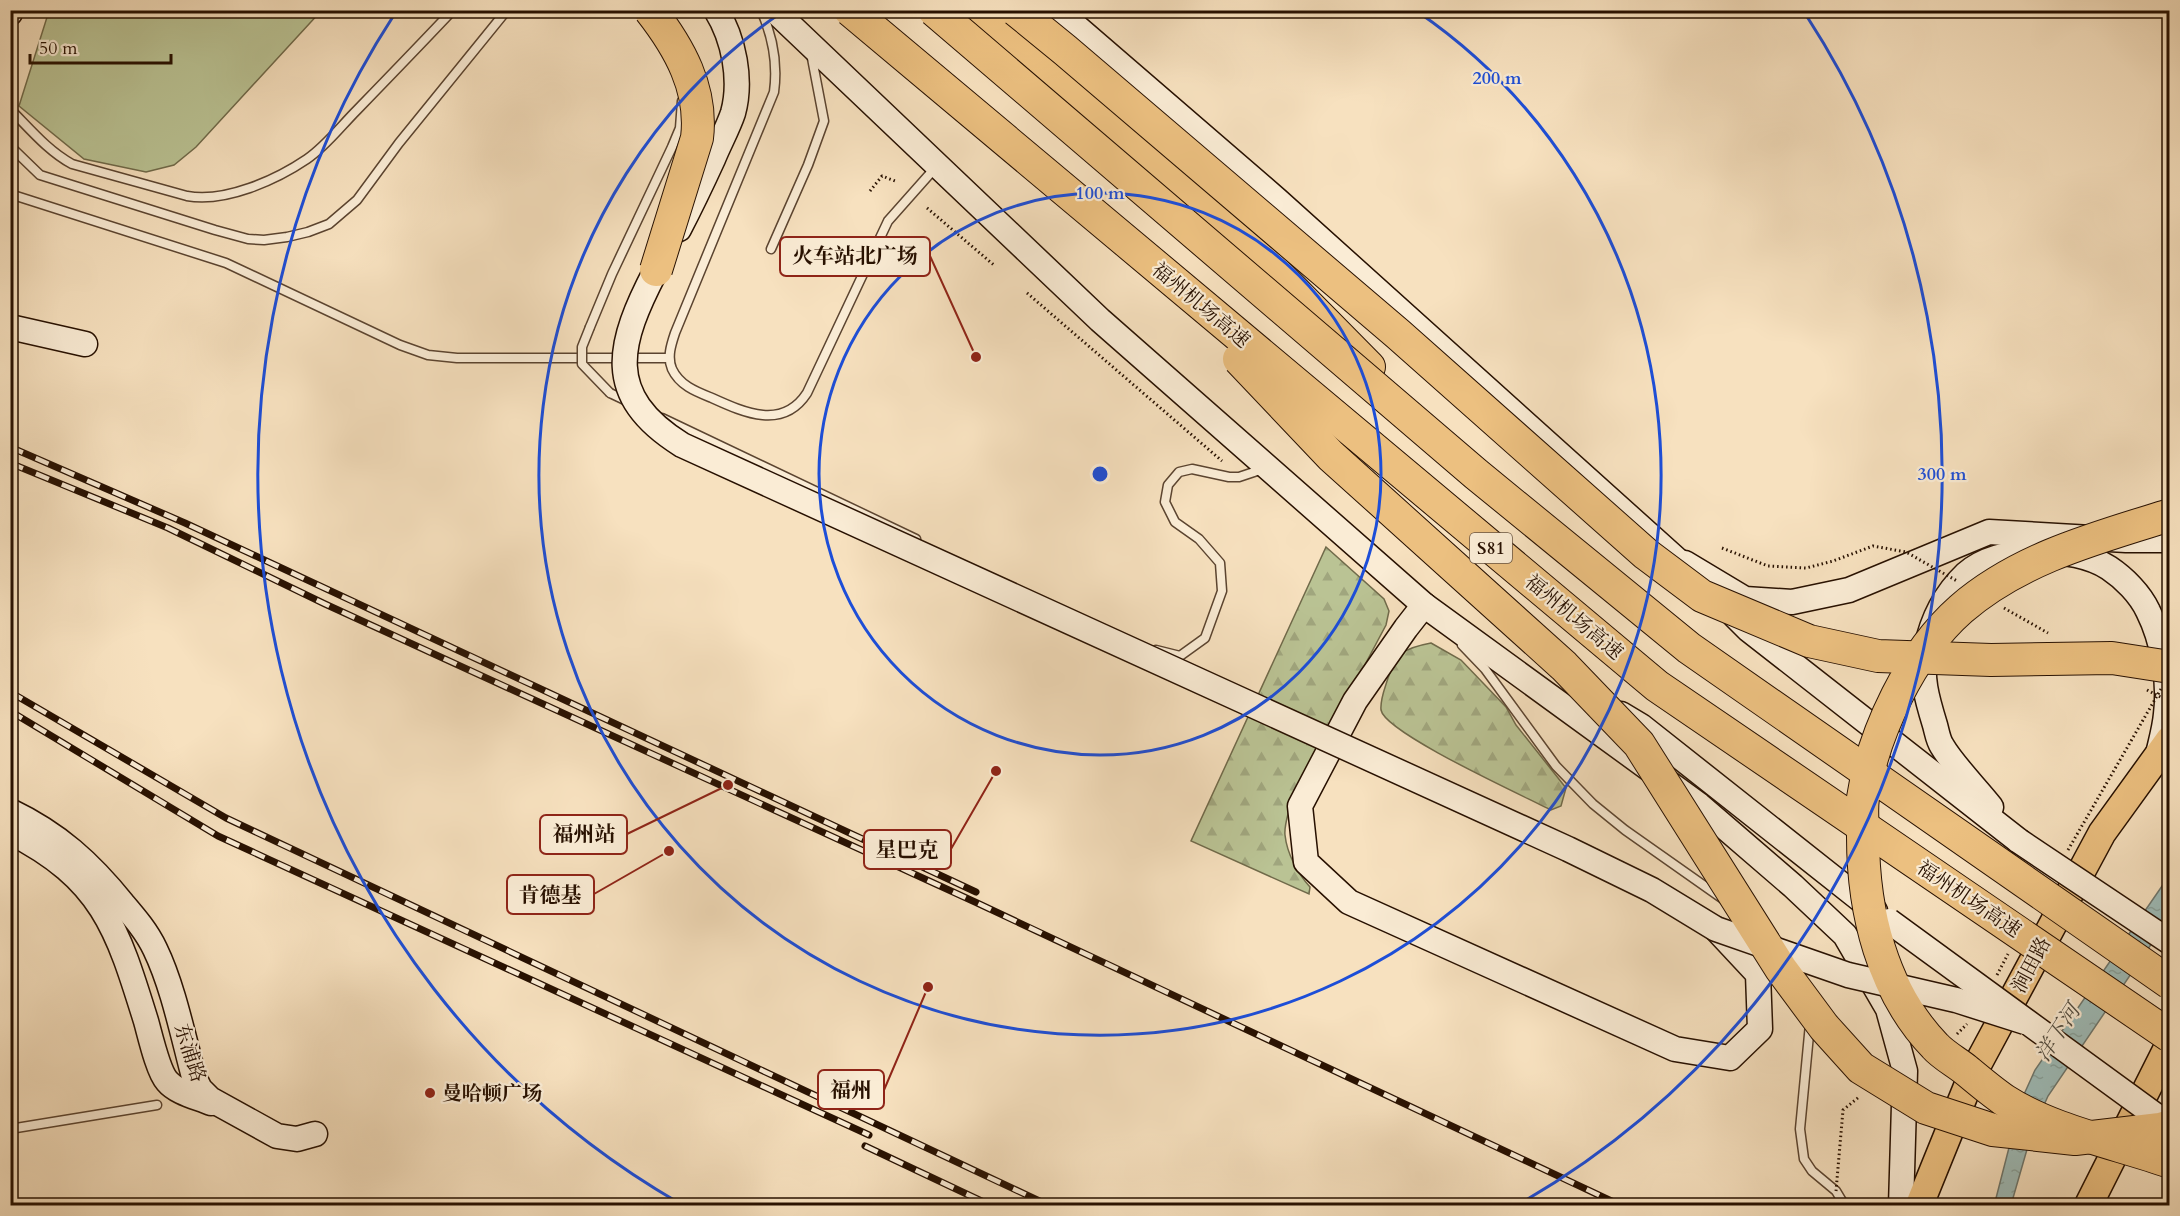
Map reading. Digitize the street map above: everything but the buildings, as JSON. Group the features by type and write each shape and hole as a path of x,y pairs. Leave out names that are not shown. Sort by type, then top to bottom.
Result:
{"highway":[{"path":"650,10 667,32 689,74 695,90 699,122 697,138 656,270"},
{"name":"福州机场高速","path":"850,10 1657,686 2169,1036"},
{"name":"S81","path":"934,10 1476,474 1689,648 2169,983"},
{"path":"969,10 1219,215 1476,474"},
{"path":"1016,10 1398,333 1646,554 1702,596 1809,641 1878,656 1991,660 2112,658 2169,667"},
{"path":"1134,249 1331,456 1564,666 1639,744 1781,969 1824,1027 1862,1068 1926,1108 1993,1130 2075,1139 2160,1130 2169,1126"},
{"path":"2169,515 2076,544 2028,565 2009,574 1961,609 1938,633 1898,690 1872,757 1863,800 1863,870 1874,936 1902,1003 1935,1046 2005,1101 2061,1127 2169,1162"}],"main road":[{"path":"716,10 729,36 735,67 733,112 693,202 640,301 632,325 624,367 628,386 636,403 649,420 672,438 711,458 1568,849 1652,890 1716,929 1848,975 1956,1000 2025,1022"},
{"path":"774,10 1100,320 1424,605 1699,805 1793,886 1845,935 1888,1008 1905,1071 1900,1206"},
{"path":"1059,12 1277,200 1677,558 1748,629 2019,841 2169,942"},
{"path":"10,327 85,344"},
{"path":"1677,558 1745,599 1792,602 1849,590 1989,532 2126,540 2169,540"},
{"path":"2019,841 1941,746 1923,682 1923,659 1937,610 1967,573 2011,554 2058,552 2082,557 2108,567 2132,587 2148,610 2160,641 2167,712 2164,746"},
{"path":"1424,605 1355,701 1300,806 1306,862 1349,902 1675,1049 1730,1058 1760,1029 1758,974 1716,929"},
{"path":"1424,605 1641,726 1889,921 2169,1126"},
{"name":"涧田路","path":"1919,1206 1973,1072 2102,833 2164,746"},
{"name":"东浦路","path":"10,811 46,830 78,854 105,882 143,928 161,963 198,1084 210,1099 233,1111"},
{"name":"东浦路","path":"10,832 57,859 80,880 99,903 125,956 165,1078 183,1092 233,1111"},
{"path":"2088,1206 2169,1043"},
{"path":"233,1111 277,1136 297,1139 315,1134"}],"lane":[{"path":"10,109 41,140 72,164 187,196 201,199 216,198 249,188 284,172 317,151 453,10"},
{"path":"10,146 40,175 224,233 264,240 308,232 329,224 357,200 413,125 507,10"},
{"path":"761,10 775,57 777,73 774,92 678,323 669,351 672,368 682,382 691,389 744,412 772,415 795,409 807,393 888,221 938,165"},
{"path":"674,31 683,89 680,128 612,274 582,348 582,364 610,393 921,541"},
{"path":"771,249 808,165 824,121 809,44"},
{"path":"10,194 226,263 383,338 428,355 457,358 669,358"},
{"path":"1049,602 1146,648 1180,656 1205,638 1222,591 1220,563 1199,539 1175,522 1165,502 1168,485 1179,472 1192,469 1228,477 1239,477 1268,467"},
{"path":"1424,605 1485,669 1556,766 1593,804 1625,830 1775,938"},
{"path":"1784,944 1801,957 1804,966"},
{"path":"1812,994 1800,1130 1804,1159 1812,1171 1836,1191 1845,1206"},
{"path":"10,1129 157,1105"}],"path":[{"path":"870,191 882,176 895,182"},
{"path":"927,208 995,266"},
{"path":"1027,293 1226,464"}],"green space":[{"path":"49,10 321,11 196,147 174,165 146,172 84,159 19,106"},
{"path":"1326,547 1384,599 1389,611 1386,625 1290,806 1285,828 1286,842 1294,863 1310,887 1309,894 1191,841"},
{"path":"1431,643 1461,660 1506,707 1516,725 1566,788 1561,806 1551,810 1486,778 1429,748 1388,720 1381,710 1381,702 1395,662 1408,649"}],"water":[{"path":"2169,876 2169,918 2048,1096 2032,1132 2011,1205 1994,1206 2021,1101 2035,1070"}],"railway":[{"path":"10,447 185,523 976,892"},
{"path":"10,463 168,528 325,604 975,902 1622,1206"},
{"path":"10,692 226,818 1050,1206"},
{"path":"10,711 218,836 869,1135"},
{"path":"865,1146 992,1206"}],"place":[{"name":"火车站北广场","path":"976,357"},
{"name":"星巴克","path":"996,771"},
{"name":"福州站","path":"728,785"},
{"name":"肯德基","path":"669,851"},
{"name":"福州","path":"928,987"},
{"name":"曼哈顿广场","path":"430,1093"}],"water label":[{"name":"洋下河","path":"2058,1033"}]}
